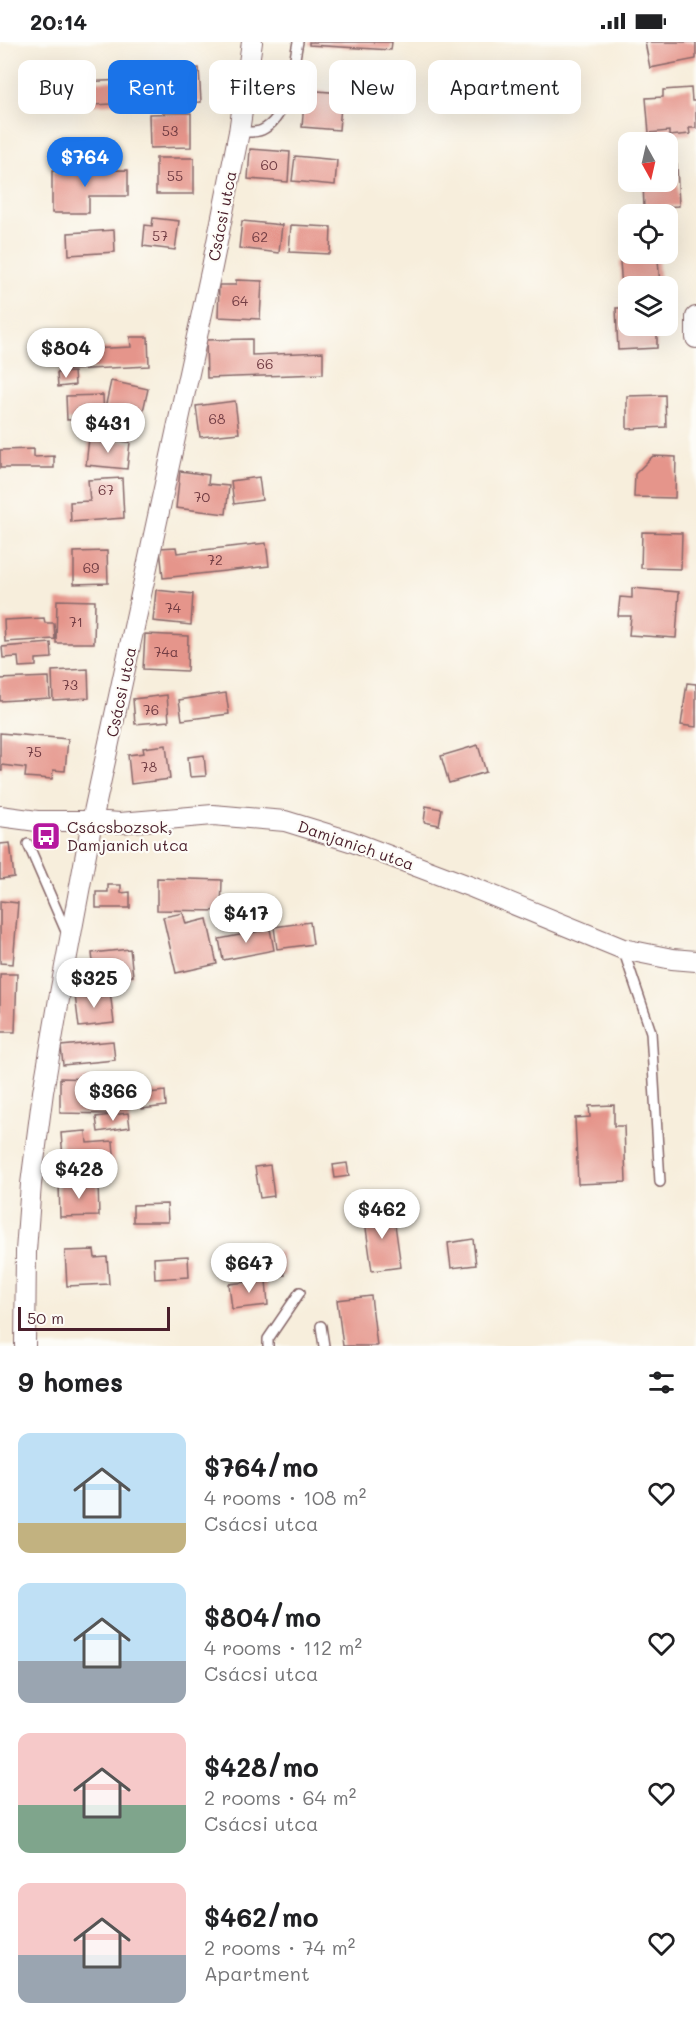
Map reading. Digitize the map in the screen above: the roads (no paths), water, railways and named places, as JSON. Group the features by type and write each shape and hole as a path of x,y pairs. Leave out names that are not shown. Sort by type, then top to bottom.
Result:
{"street":[{"name":"Csácsi utca","path":"25,1346 26,1251 31,1184 43,1092 92,821 207,290 239,132 252,42"},
{"path":"696,317 696,338"},
{"name":"Damjanich utca","path":"0,816 37,821 131,824 182,816 213,815 285,820 371,849 623,949 672,959 696,961"}],"lane":[{"path":"239,132 261,131 273,122 284,108 298,42"},
{"path":"28,844 70,940"},
{"path":"623,949 651,1032 660,1182"},
{"path":"268,1346 268,1339 300,1292"},
{"path":"321,1326 324,1346"}],"place":[{"name":"Csácsbozsok, Damjanich utca","path":"46,836"}]}
